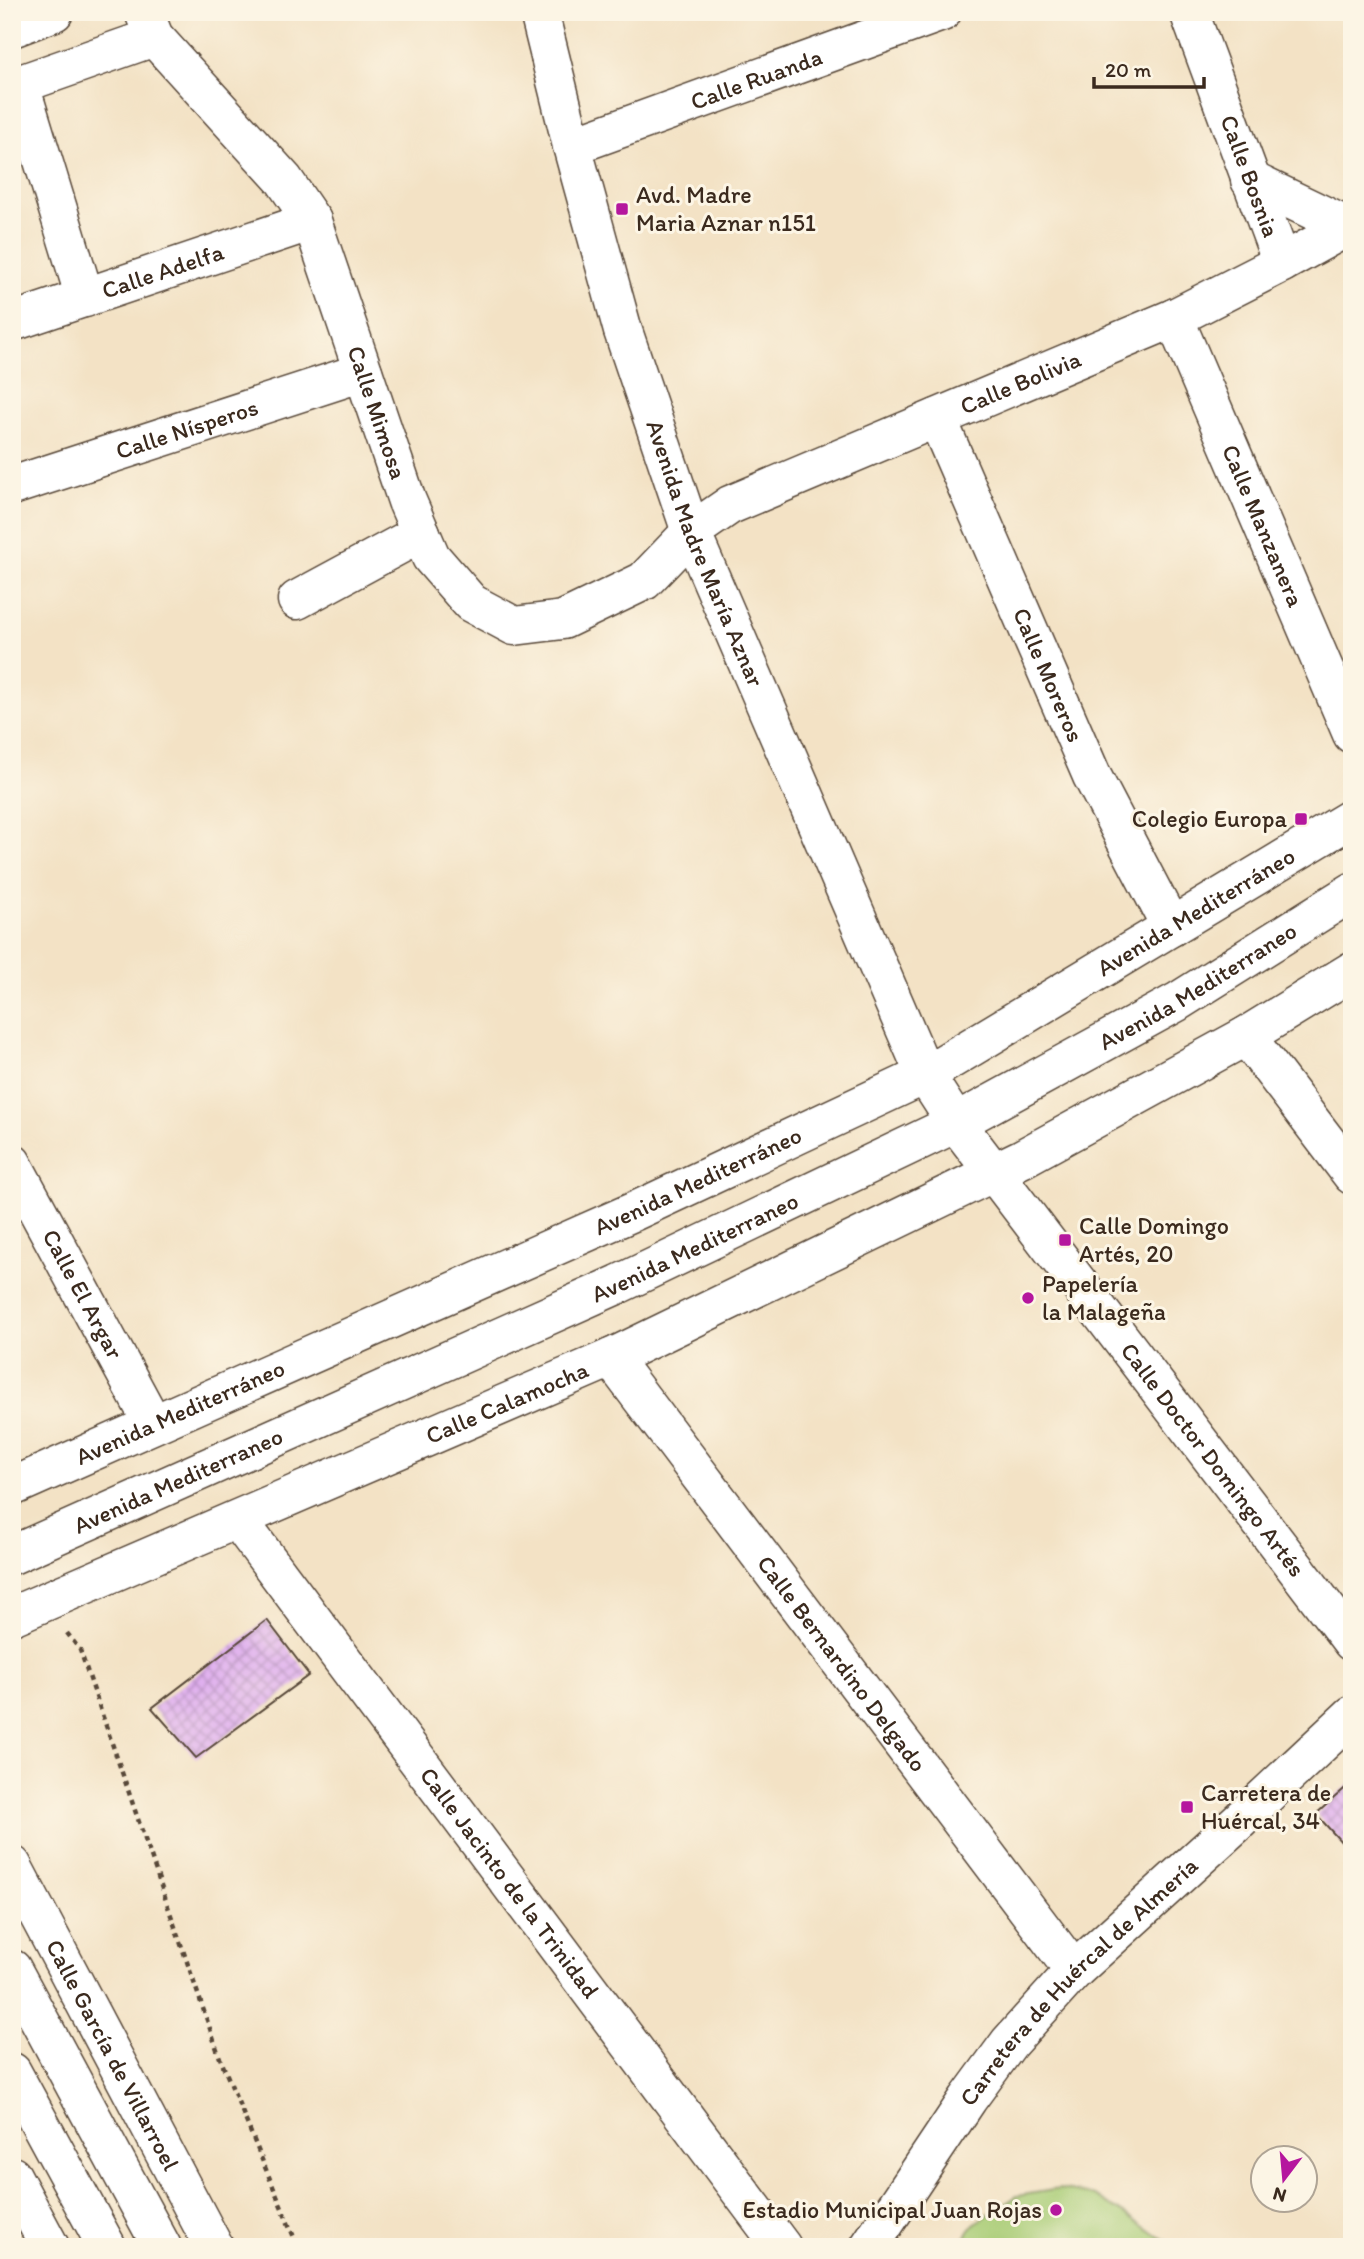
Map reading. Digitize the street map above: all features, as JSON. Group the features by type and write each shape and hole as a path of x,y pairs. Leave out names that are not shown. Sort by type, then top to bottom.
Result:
{"street":[{"path":"12,28 54,12"},
{"name":"Avenida Madre María Aznar","path":"539,12 572,146 623,331 691,532 925,1075"},
{"name":"Calle Ruanda","path":"572,146 942,12"},
{"name":"Calle Bosnia","path":"1189,12 1282,263"},
{"path":"85,298 16,86 149,25"},
{"name":"Calle Mimosa","path":"149,25 284,180 313,221 407,501 431,557 471,603 514,626 563,620 644,581 691,532"},
{"name":"Calle Bolivia","path":"1250,180 1349,228"},
{"name":"Calle Adelfa","path":"12,322 313,221"},
{"name":"Calle Bolivia","path":"691,532 730,505 1174,318 1349,228"},
{"name":"Calle Manzanera","path":"1174,318 1352,734"},
{"name":"Calle Nísperos","path":"12,486 363,372"},
{"name":"Calle Moreros","path":"937,418 1091,776 1171,927"},
{"path":"297,600 421,533"},
{"name":"Avenida Mediterráneo","path":"12,1487 635,1211 925,1075 1352,818"},
{"name":"Avenida Mediterraneo","path":"12,1555 606,1290 956,1123 1177,1002 1352,892"},
{"path":"993,1172 1035,1152 1247,1036 1352,971"},
{"path":"1247,1036 1352,1175"},
{"name":"Calle Doctor Domingo Artés","path":"925,1075 956,1123 1352,1642"},
{"name":"Calle El Argar","path":"12,1163 153,1424"},
{"name":"Calle Calamocha","path":"12,1616 611,1358 993,1172"},
{"name":"Calle Bernardino Delgado","path":"611,1358 1074,1971"},
{"name":"Calle Jacinto de la Trinidad","path":"238,1520 782,2247"},
{"name":"Carretera de Huércal de Almería","path":"869,2247 968,2099 1009,2043 1074,1971 1352,1715"},
{"name":"Calle García de Villarroel","path":"12,1865 214,2247"},
{"name":"Calle García de Villarroel","path":"12,1969 162,2247"},
{"path":"12,2072 107,2247"},
{"path":"12,2176 50,2247"}],"path":[{"path":"65,1632 80,1650 220,2058 298,2247"}],"green space":[{"name":"Estadio Municipal Juan Rojas","path":"1059,2189 1095,2196 1176,2247 959,2247 974,2224 1017,2196"}],"building":[{"path":"267,1620 309,1675 196,1758 152,1708"},
{"path":"1352,1782 1352,1854 1316,1814"}],"place":[{"name":"Avd. Madre Maria Aznar n151","path":"622,209"},
{"name":"Colegio Europa","path":"1301,819"},
{"name":"Calle Domingo Artés, 20","path":"1065,1240"},
{"name":"Papelería la Malageña","path":"1028,1298"},
{"name":"Carretera de Huércal, 34","path":"1187,1807"},
{"name":"Estadio Municipal Juan Rojas","path":"1056,2210"}]}
